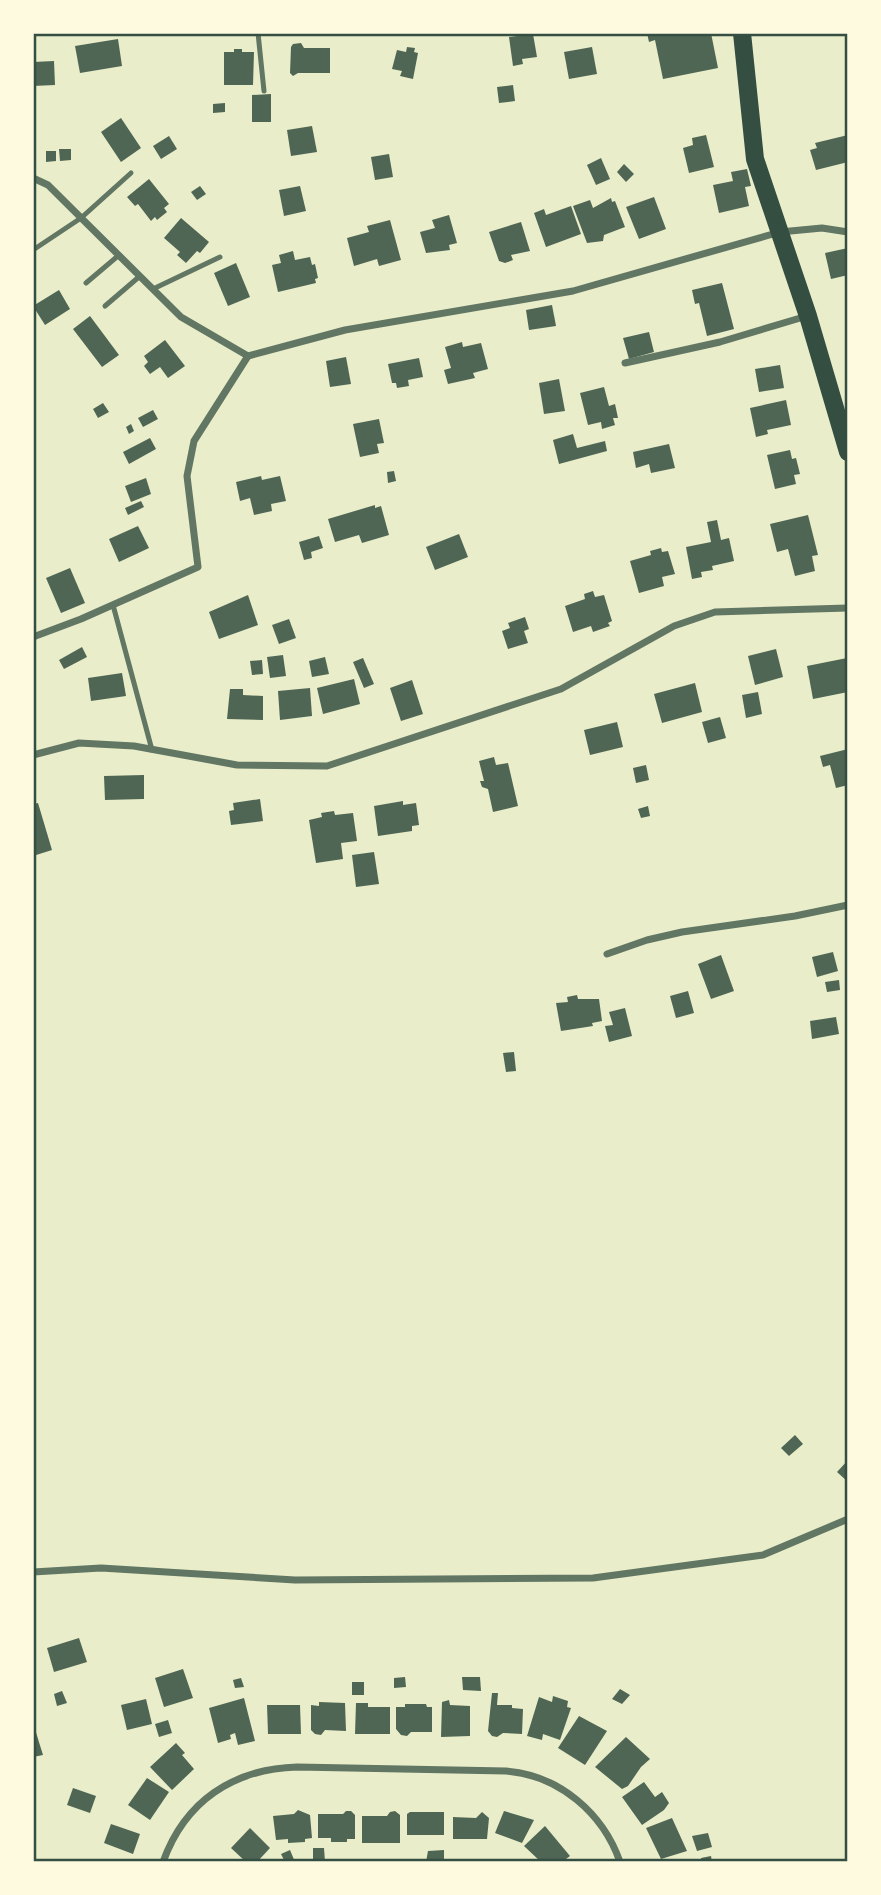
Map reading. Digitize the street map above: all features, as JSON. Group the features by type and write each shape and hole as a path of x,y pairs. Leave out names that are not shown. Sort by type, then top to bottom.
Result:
{"main road":[{"path":"742,33 755,159 808,316 848,452"}],"street":[{"path":"33,178 48,185 181,317 248,356"},
{"path":"33,637 198,567 187,475 194,441 248,356 345,330 573,291 780,232 822,228 848,232"},
{"path":"625,363 720,342 808,316"},
{"path":"33,755 79,743 134,746 237,765 327,766 561,689 674,626 715,612 848,608"},
{"path":"607,954 647,940 682,932 795,916 848,905"},
{"path":"33,1572 101,1568 295,1580 593,1578 763,1555 848,1519"},
{"path":"163,1862 170,1842 189,1814 211,1794 232,1780 254,1773 297,1767 506,1772 532,1775 562,1789 585,1808 611,1838 620,1862"}],"lane":[{"path":"258,33 264,91"},
{"path":"33,250 81,218 131,173"},
{"path":"86,284 119,255"},
{"path":"153,289 220,257"},
{"path":"105,306 140,276"},
{"path":"113,605 152,750"}],"building":[{"path":"647,33 711,33 718,68 663,79 655,40 649,42"},
{"path":"533,34 537,57 522,59 523,64 513,66 509,37"},
{"path":"118,39 122,66 80,73 75,46"},
{"path":"301,43 304,48 330,48 330,73 298,73 293,76 290,73 291,47"},
{"path":"407,47 415,48 414,52 418,53 413,79 400,76 402,71 392,69 397,50 406,52"},
{"path":"592,47 597,74 569,79 564,52"},
{"path":"234,49 254,52 253,85 224,85 224,52 234,52"},
{"path":"54,61 55,85 33,86 33,62"},
{"path":"513,85 515,101 499,103 497,87"},
{"path":"271,94 271,122 252,122 252,95"},
{"path":"225,103 225,112 213,113 213,104"},
{"path":"121,118 141,148 121,162 101,132"},
{"path":"312,126 317,152 291,156 287,130"},
{"path":"706,135 714,167 689,173 683,148 693,145 692,138"},
{"path":"848,135 848,162 816,170 810,150 817,148 815,143"},
{"path":"169,136 177,149 161,159 153,146"},
{"path":"59,149 71,149 71,160 60,161"},
{"path":"46,151 56,151 56,161 46,162"},
{"path":"389,154 393,177 375,180 371,157"},
{"path":"601,158 610,179 596,185 587,165"},
{"path":"624,164 634,174 626,182 617,172"},
{"path":"747,169 751,186 745,187 749,206 719,213 713,185 733,181 731,172"},
{"path":"149,179 169,204 164,208 167,212 151,221 138,204 135,206 127,197"},
{"path":"200,186 206,194 197,200 191,192"},
{"path":"300,186 306,211 284,216 279,190"},
{"path":"654,197 666,229 639,239 626,207"},
{"path":"611,198 612,202 615,201 625,227 604,235 603,241 587,243 573,206 590,200 593,208"},
{"path":"571,206 581,234 546,247 534,213 544,209 546,215"},
{"path":"449,215 457,243 449,245 450,250 426,253 420,232 435,228 432,220"},
{"path":"181,218 209,242 186,263 177,255 180,252 164,238"},
{"path":"390,220 401,260 379,266 377,259 354,266 347,238 369,232 367,226"},
{"path":"521,222 530,251 511,255 513,260 505,263 499,261 489,232"},
{"path":"848,248 848,275 831,279 825,253"},
{"path":"293,251 295,260 310,257 312,265 315,264 318,278 315,279 316,283 278,292 272,265 281,263 279,255"},
{"path":"236,263 250,297 228,306 214,273"},
{"path":"722,283 734,329 707,336 699,303 695,304 692,290"},
{"path":"59,290 70,309 45,325 33,306"},
{"path":"552,305 556,326 529,330 526,310"},
{"path":"90,316 119,355 102,367 73,329"},
{"path":"649,332 654,352 629,359 623,338"},
{"path":"165,340 185,366 168,378 160,367 150,374 144,366 148,362 144,356"},
{"path":"462,342 463,347 481,343 488,369 473,373 475,378 448,384 444,370 451,368 445,347"},
{"path":"346,357 351,384 330,387 326,361"},
{"path":"419,358 423,377 408,380 409,386 397,388 396,383 392,383 388,364"},
{"path":"780,365 784,388 759,392 755,369"},
{"path":"559,379 565,411 544,414 539,383"},
{"path":"604,387 609,406 615,404 618,418 613,418 615,425 602,429 601,422 588,425 580,393"},
{"path":"786,400 791,425 767,430 768,434 756,437 750,408"},
{"path":"103,403 109,412 98,418 93,409"},
{"path":"153,410 158,419 143,427 138,418"},
{"path":"379,419 384,443 377,444 379,453 360,457 353,424"},
{"path":"131,424 134,431 129,434 126,427"},
{"path":"573,434 577,448 605,441 607,451 559,464 553,440"},
{"path":"150,438 156,449 129,464 123,452"},
{"path":"669,444 675,468 651,473 649,464 636,468 633,452"},
{"path":"790,450 792,459 796,458 800,474 794,475 796,484 775,489 767,455"},
{"path":"394,471 396,481 388,483 387,472"},
{"path":"261,476 262,480 280,476 286,501 271,504 272,511 254,515 250,498 240,501 236,482"},
{"path":"146,478 151,494 131,502 125,486"},
{"path":"141,501 144,507 128,515 125,508"},
{"path":"375,505 375,508 381,506 389,535 362,543 359,535 335,542 328,519"},
{"path":"808,515 818,555 812,556 815,571 795,576 788,549 777,552 770,524"},
{"path":"717,520 721,540 729,538 734,561 712,566 713,570 701,572 702,577 692,579 686,547 711,542 707,522"},
{"path":"138,526 149,548 119,562 109,539"},
{"path":"459,534 468,557 435,570 426,547"},
{"path":"319,536 323,548 311,552 312,558 304,560 299,542"},
{"path":"661,548 662,552 668,551 675,574 662,577 664,586 639,593 630,561 651,555 650,551"},
{"path":"70,568 85,603 61,613 46,578"},
{"path":"593,591 595,597 604,595 612,621 608,623 610,626 593,632 591,626 573,632 565,606 585,599 584,594"},
{"path":"248,595 258,625 219,639 209,612"},
{"path":"525,617 529,629 524,631 528,643 508,649 502,631 510,628 508,623"},
{"path":"289,619 296,638 279,644 272,625"},
{"path":"82,647 87,657 64,669 59,660"},
{"path":"776,649 783,677 755,685 748,656"},
{"path":"283,655 286,676 270,678 267,657"},
{"path":"325,657 329,674 312,677 309,661"},
{"path":"363,658 374,684 364,688 353,662"},
{"path":"847,658 848,692 813,699 807,666"},
{"path":"262,660 263,674 252,675 250,661"},
{"path":"122,673 126,696 91,701 88,678"},
{"path":"354,679 360,704 323,714 317,688"},
{"path":"412,680 423,714 401,721 390,688"},
{"path":"695,683 702,712 662,723 654,694"},
{"path":"310,688 312,716 280,720 278,691"},
{"path":"230,689 243,689 243,695 263,696 263,720 227,719"},
{"path":"758,692 762,714 746,718 742,695"},
{"path":"720,717 726,738 708,743 702,722"},
{"path":"617,722 623,747 590,755 584,730"},
{"path":"848,749 848,785 836,788 830,765 823,767 820,756"},
{"path":"494,757 496,765 508,763 518,806 493,812 488,789 482,787 480,781 484,781 479,761"},
{"path":"646,765 649,780 636,783 633,768"},
{"path":"144,775 144,799 105,800 104,776"},
{"path":"260,799 263,821 231,825 229,811 234,810 233,803"},
{"path":"403,801 403,805 416,803 419,825 412,826 412,831 378,836 374,806"},
{"path":"38,803 52,850 33,856 33,804"},
{"path":"648,806 650,816 641,818 638,809"},
{"path":"334,811 335,815 353,813 357,841 341,843 343,859 316,863 309,820 322,817 321,813"},
{"path":"374,852 379,884 356,887 352,855"},
{"path":"833,952 838,971 817,977 812,957"},
{"path":"721,955 734,991 711,999 698,964"},
{"path":"839,980 840,990 827,992 825,982"},
{"path":"688,991 694,1013 676,1018 670,996"},
{"path":"577,995 578,999 599,999 602,1021 592,1023 593,1026 561,1031 556,1003 568,1002 567,997"},
{"path":"625,1008 632,1036 609,1042 605,1026 613,1025 609,1012"},
{"path":"836,1017 839,1034 812,1039 810,1021"},
{"path":"514,1052 516,1071 506,1072 503,1053"},
{"path":"795,1435 803,1444 789,1456 781,1448"},
{"path":"848,1460 848,1482 837,1472"},
{"path":"79,1638 87,1662 54,1672 47,1648"},
{"path":"183,1669 193,1698 164,1707 155,1678"},
{"path":"405,1677 406,1687 394,1688 394,1678"},
{"path":"462,1677 480,1677 481,1691 463,1690"},
{"path":"241,1678 244,1687 235,1688 233,1680"},
{"path":"352,1682 364,1682 364,1695 352,1695"},
{"path":"620,1689 630,1695 622,1704 612,1699"},
{"path":"62,1691 67,1703 57,1706 54,1694"},
{"path":"492,1693 498,1693 497,1705 512,1705 512,1708 523,1709 522,1734 503,1733 497,1737 488,1731"},
{"path":"553,1696 568,1701 567,1707 571,1708 560,1740 543,1734 542,1740 527,1736 539,1697 552,1702"},
{"path":"244,1698 255,1741 238,1745 235,1733 230,1735 231,1739 218,1743 209,1708"},
{"path":"146,1699 152,1724 127,1730 121,1705"},
{"path":"449,1700 450,1705 470,1706 470,1736 441,1737 442,1702"},
{"path":"319,1702 345,1703 346,1731 325,1730 321,1735 311,1730 311,1705 319,1706"},
{"path":"356,1703 368,1703 368,1707 390,1707 390,1734 355,1734"},
{"path":"405,1704 426,1704 427,1707 432,1707 432,1732 401,1735 396,1729 396,1707 405,1707"},
{"path":"267,1705 300,1705 301,1734 268,1734"},
{"path":"579,1716 607,1731 585,1765 558,1748"},
{"path":"168,1720 172,1733 159,1737 155,1724"},
{"path":"33,1727 43,1755 33,1757"},
{"path":"626,1737 650,1759 628,1786 622,1789 595,1767"},
{"path":"176,1743 194,1769 172,1790 150,1767"},
{"path":"147,1778 169,1792 150,1820 128,1805"},
{"path":"644,1782 655,1797 662,1792 669,1803 664,1810 642,1825 622,1797"},
{"path":"73,1788 96,1796 90,1813 67,1805"},
{"path":"298,1810 310,1815 312,1838 305,1839 305,1842 288,1843 288,1839 276,1840 273,1816 294,1814"},
{"path":"346,1811 355,1815 355,1839 331,1842 331,1838 318,1838 318,1814 343,1814"},
{"path":"395,1811 400,1815 400,1843 362,1843 362,1816 387,1816"},
{"path":"504,1811 534,1820 522,1843 495,1833"},
{"path":"444,1812 444,1835 407,1835 407,1814"},
{"path":"482,1812 489,1818 487,1839 453,1839 453,1817 476,1818"},
{"path":"672,1818 687,1851 661,1859 646,1828"},
{"path":"111,1824 140,1834 133,1854 104,1843"},
{"path":"545,1826 570,1856 562,1862 541,1862 524,1846"},
{"path":"250,1828 270,1848 257,1862 246,1862 231,1848"},
{"path":"708,1833 712,1847 697,1851 692,1836"},
{"path":"313,1848 324,1848 325,1862 313,1862"},
{"path":"290,1850 295,1862 285,1862 281,1854"},
{"path":"444,1850 444,1862 426,1862 428,1851"},
{"path":"711,1856 712,1862 702,1862 701,1858"}]}
